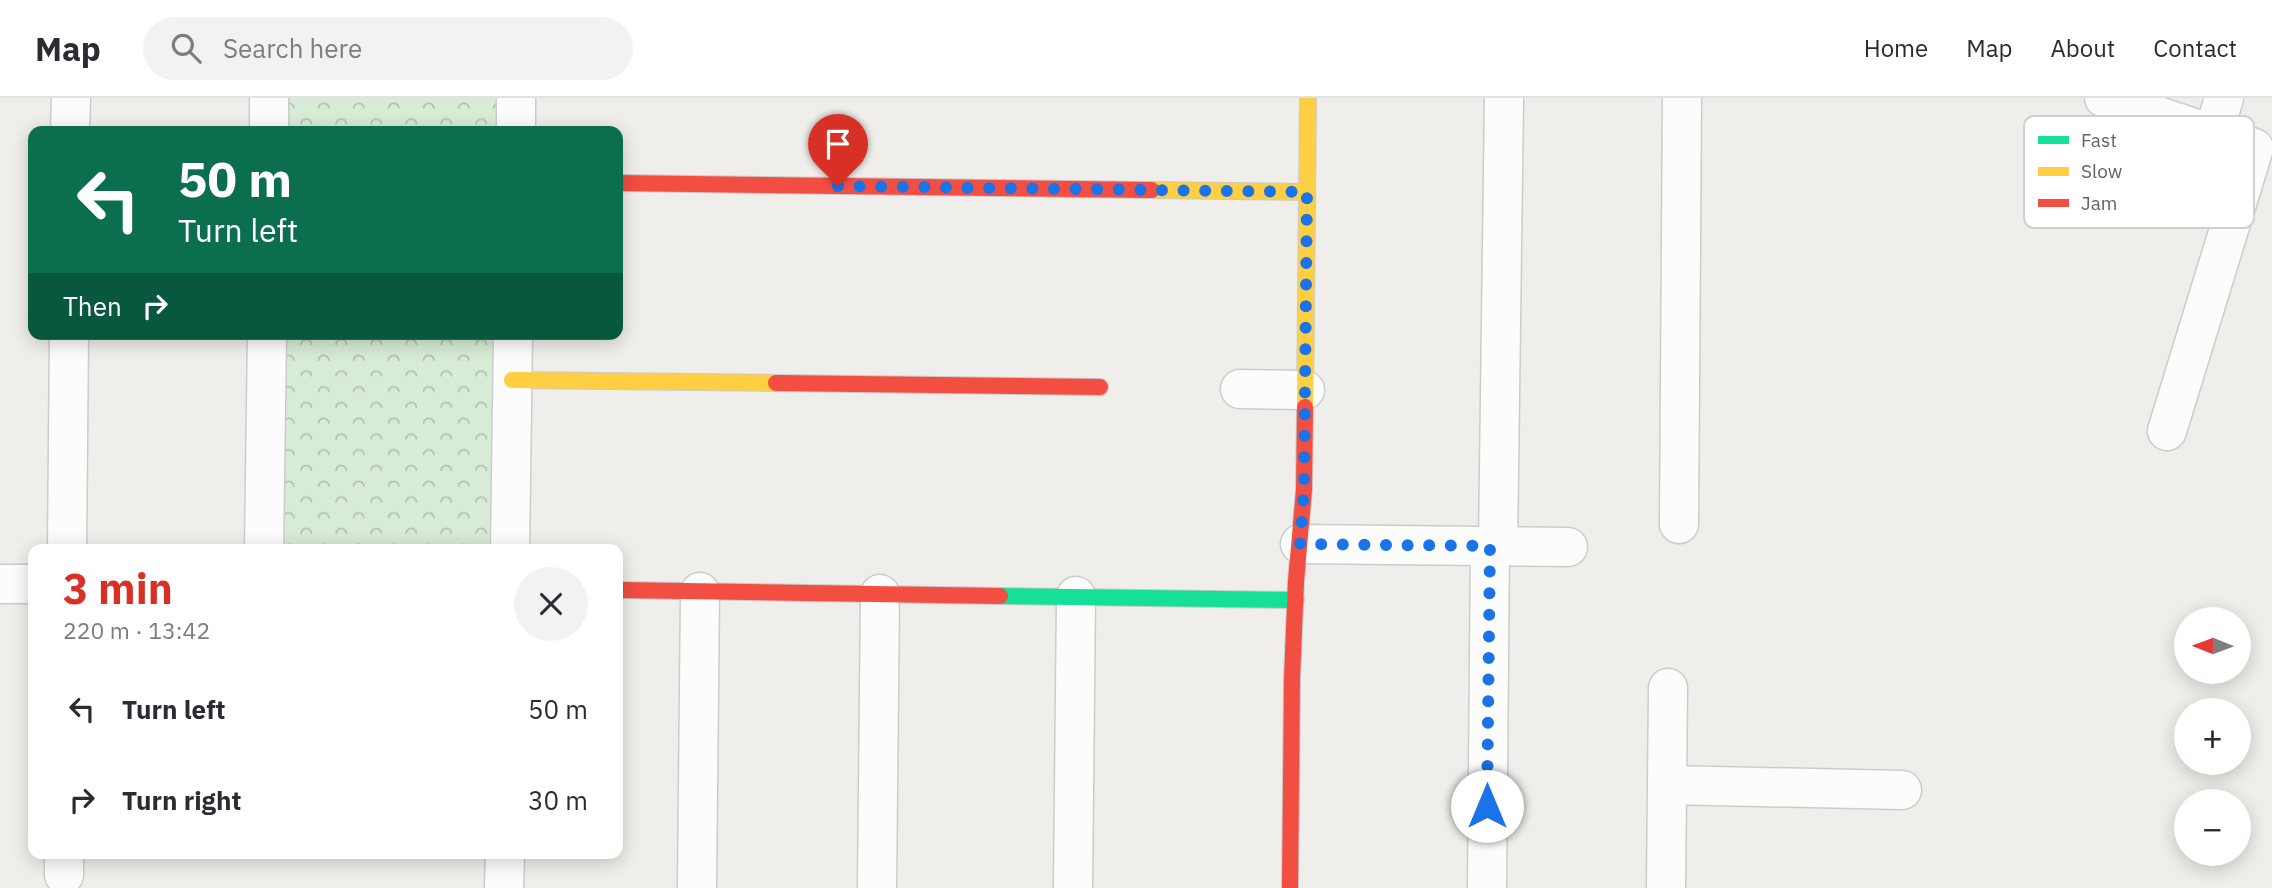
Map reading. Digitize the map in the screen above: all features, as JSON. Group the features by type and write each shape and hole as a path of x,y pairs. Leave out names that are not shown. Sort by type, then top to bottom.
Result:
{"street":[{"path":"70,126 71,98"},
{"path":"269,126 270,98"},
{"path":"516,98 516,126"},
{"path":"1290,888 1292,678 1304,489 1308,98"},
{"path":"1487,888 1504,98"},
{"path":"1679,524 1682,98"},
{"path":"2104,98 2157,116"},
{"path":"2219,116 2224,98"},
{"path":"623,183 1307,192"},
{"path":"2166,431 2229,228"},
{"path":"67,544 69,340"},
{"path":"264,544 267,340"},
{"path":"510,544 513,340"},
{"path":"512,380 1100,387"},
{"path":"1240,389 1305,390"},
{"path":"1300,544 1568,547"},
{"path":"0,584 28,584"},
{"path":"623,590 1296,600"},
{"path":"697,888 700,592"},
{"path":"877,888 880,594"},
{"path":"1073,888 1076,596"},
{"path":"1666,888 1668,688"},
{"path":"1667,785 1902,790"},
{"path":"505,859 505,888"}],"green space":[{"path":"279,98 502,98 501,126 279,126"},
{"path":"277,340 499,340 497,544 275,544"}],"traffic: fast":[{"path":"1000,596 1296,600"}],"traffic: slow":[{"path":"1305,407 1308,98"},
{"path":"1152,190 1307,192"},
{"path":"512,380 776,383"}],"traffic: jam":[{"path":"623,183 1152,190"},
{"path":"776,383 1100,387"},
{"path":"1290,888 1292,678 1296,581 1304,490 1305,407"},
{"path":"623,590 1000,596"}],"route":[{"path":"838,186 1307,192 1304,489 1300,544 1490,546 1487,806"}]}
